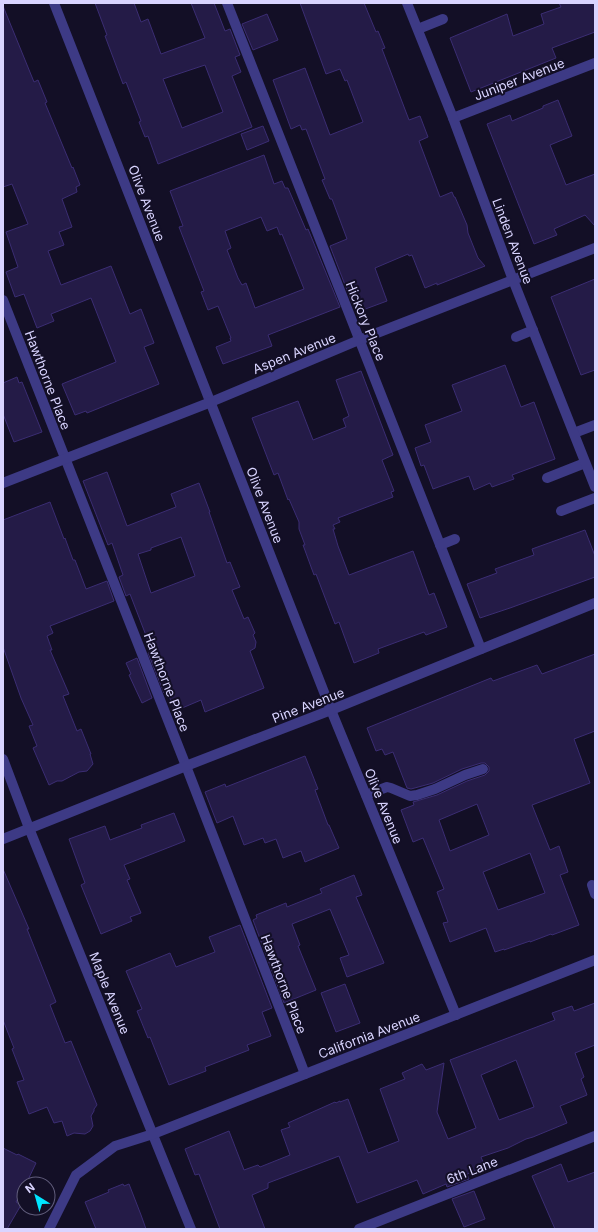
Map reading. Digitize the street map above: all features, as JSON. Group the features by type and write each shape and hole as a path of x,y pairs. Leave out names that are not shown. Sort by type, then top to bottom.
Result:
{"street":[{"name":"Olive Avenue","path":"54,3 331,710 456,1015"},
{"name":"Hickory Place","path":"227,3 359,340 384,389 440,546 481,649"},
{"name":"Linden Avenue","path":"407,3 453,118 533,330 595,487"},
{"path":"418,29 443,19"},
{"name":"Juniper Avenue","path":"453,118 595,63"},
{"name":"Aspen Avenue","path":"3,483 211,402 359,340 595,248"},
{"name":"Hawthorne Place","path":"3,300 305,1074"},
{"path":"516,337 533,330"},
{"path":"574,433 595,425"},
{"path":"547,478 585,463"},
{"path":"560,511 595,498"},
{"path":"440,546 455,539"},
{"name":"Pine Avenue","path":"3,839 331,710 595,603"},
{"name":"Maple Avenue","path":"4,763 191,1229"},
{"path":"366,795 388,787 410,796 417,795 436,789 465,775 483,769"},
{"name":"California Avenue","path":"49,1229 76,1175 115,1146 153,1134 595,960"},
{"name":"6th Lane","path":"359,1229 595,1136"}],"building":[{"path":"95,3 134,3 141,22 148,19 161,54 205,38 191,3 214,3 225,31 230,29 240,55 235,57 241,72 232,76 252,127 158,164 148,136 145,137 139,122 141,121 126,82 123,84 105,36 107,35","holes":["205,65 223,112 182,128 163,79"]},
{"path":"300,3 364,3 376,32 378,31 385,48 382,49 409,120 420,116 428,137 419,141 440,197 452,192 467,225 468,233 478,258 485,266 437,285 437,283 425,288 412,255 409,256 408,254 375,268 387,301 360,311 356,301 352,303 330,246 347,239 332,199 330,199 322,180 325,179 306,129 302,130 300,125 291,129 273,80 305,68 330,135 363,122 347,80 345,81 340,69 326,74"},
{"path":"559,3 595,3 595,32 552,48 556,58 471,92 450,38 507,14 513,36 544,24 541,14 561,7"},
{"path":"3,6 34,82 38,80 47,102 45,103 80,185 76,187 77,192 62,199 72,227 59,232 64,245 48,251 61,285 111,266 130,314 141,309 154,343 144,347 159,384 87,413 86,411 75,415 62,384 116,362 91,298 51,314 54,321 37,328 24,294 15,297 6,272 18,267 6,232 28,224 12,184 3,187"},
{"path":"267,14 278,40 253,50 242,24"},
{"path":"558,100 572,136 550,145 566,185 595,174 595,226 585,215 554,229 557,235 534,244 487,124 510,115 512,121"},
{"path":"263,126 269,141 247,150 241,134"},
{"path":"264,155 274,184 282,181 285,188 288,188 306,230 308,229 340,307 268,335 272,346 223,364 216,347 231,341 231,338 218,306 208,310 201,292 204,291 179,227 183,226 170,191","holes":["261,217 267,231 277,227 280,235 282,234 304,289 255,308 246,283 242,285 227,250 231,248 225,231"]},
{"path":"595,279 595,370 581,375 551,297"},
{"path":"505,365 521,407 534,402 555,459 512,475 514,479 492,487 490,483 474,490 469,476 433,489 424,465 421,466 415,448 431,442 425,425 462,411 452,385"},
{"path":"361,371 393,455 382,460 394,491 391,492 393,497 338,518 340,522 333,525 335,529 333,529 338,546 349,575 413,551 429,595 434,593 447,627 426,635 424,632 378,649 379,653 354,663 339,622 335,624 316,574 314,575 303,545 305,545 299,529 299,522 289,499 288,500 278,473 274,475 252,418 298,401 313,440 346,427 343,419 349,416 336,380"},
{"path":"17,377 19,383 22,382 42,432 14,442 3,414 3,383"},
{"path":"107,472 127,526 176,507 171,494 199,483 227,563 230,562 240,587 232,590 244,619 248,617 255,633 253,635 256,642 255,648 250,651 264,688 205,712 201,700 175,711 167,691 164,693 148,653 152,651 130,594 126,596 119,577 123,575 112,543 108,545 83,481","holes":["181,537 195,576 151,593 138,554"]},
{"path":"50,502 64,539 65,538 73,560 75,560 86,589 107,581 114,601 50,626 53,633 47,636 52,650 50,650 69,694 63,696 77,731 81,729 91,754 93,764 87,771 79,772 62,781 57,781 49,785 33,748 37,746 29,726 33,725 21,698 3,647 3,520"},
{"path":"585,530 595,556 595,577 480,618 467,584 497,573 495,569 534,555 532,549"},
{"path":"595,654 595,731 574,739 590,783 532,805 550,850 559,846 568,872 560,875 579,925 552,935 551,934 495,952 486,928 450,942 443,923 448,922 437,892 444,889 423,838 413,842 401,810 414,805 413,802 437,795 467,781 485,775 489,771 489,767 485,763 481,763 462,769 433,783 411,789 407,788 393,752 385,755 382,749 376,751 367,728 491,678 493,681 537,665 542,674","holes":["477,804 489,835 450,851 439,820","530,853 545,893 498,910 483,872"]},
{"path":"137,658 152,698 142,703 129,675 131,674 126,663"},
{"path":"305,756 318,789 315,790 328,825 339,848 305,862 301,851 283,858 276,839 265,843 263,838 244,845 233,816 217,823 205,792 225,784 226,787"},
{"path":"174,813 185,841 124,865 130,879 127,880 141,913 130,917 132,921 101,934 81,885 85,883 69,839 105,826 110,840 142,828 141,825"},
{"path":"3,869 29,929 27,929 56,1002 50,1005 65,1043 71,1041 97,1105 91,1116 93,1126 90,1131 85,1134 74,1133 67,1136 62,1121 54,1123 47,1107 29,1114 17,1082 24,1080 3,1020"},
{"path":"354,875 362,895 356,897 384,963 347,977 340,958 349,955 330,909 292,924 300,945 298,946 316,990 284,1003 253,920 257,918 256,915 286,903 287,907 322,893 320,889"},
{"path":"240,925 272,1008 262,1012 271,1036 247,1045 249,1050 205,1067 206,1071 169,1085 150,1037 148,1038 137,1011 142,1009 126,971 170,953 176,967 215,952 209,937"},
{"path":"345,984 360,1023 336,1032 321,993"},
{"path":"595,1003 595,1045 575,1053 584,1077 581,1079 587,1095 560,1106 567,1123 526,1139 508,1148 481,1157 485,1167 467,1174 469,1179 447,1187 446,1184 423,1194 417,1180 357,1203 339,1156 268,1183 268,1188 252,1195 265,1229 220,1229 199,1174 195,1175 185,1149 229,1131 244,1170 258,1165 260,1167 290,1155 281,1130 290,1127 288,1123 335,1102 348,1099 368,1153 399,1141 380,1089 405,1079 402,1073 422,1064 426,1070 444,1063 437,1112 448,1139 476,1128 450,1060 555,1020 552,1013 572,1006 574,1011","holes":["516,1060 534,1107 499,1120 481,1075"]},
{"path":"3,1148 36,1163 30,1176 16,1176 16,1214 7,1229 3,1229"},
{"path":"561,1164 568,1182 595,1172 595,1229 555,1229 532,1176"},
{"path":"123,1184 124,1186 129,1184 146,1229 96,1229 85,1202 109,1192 108,1190"},
{"path":"474,1191 485,1219 464,1227 452,1199"}]}
